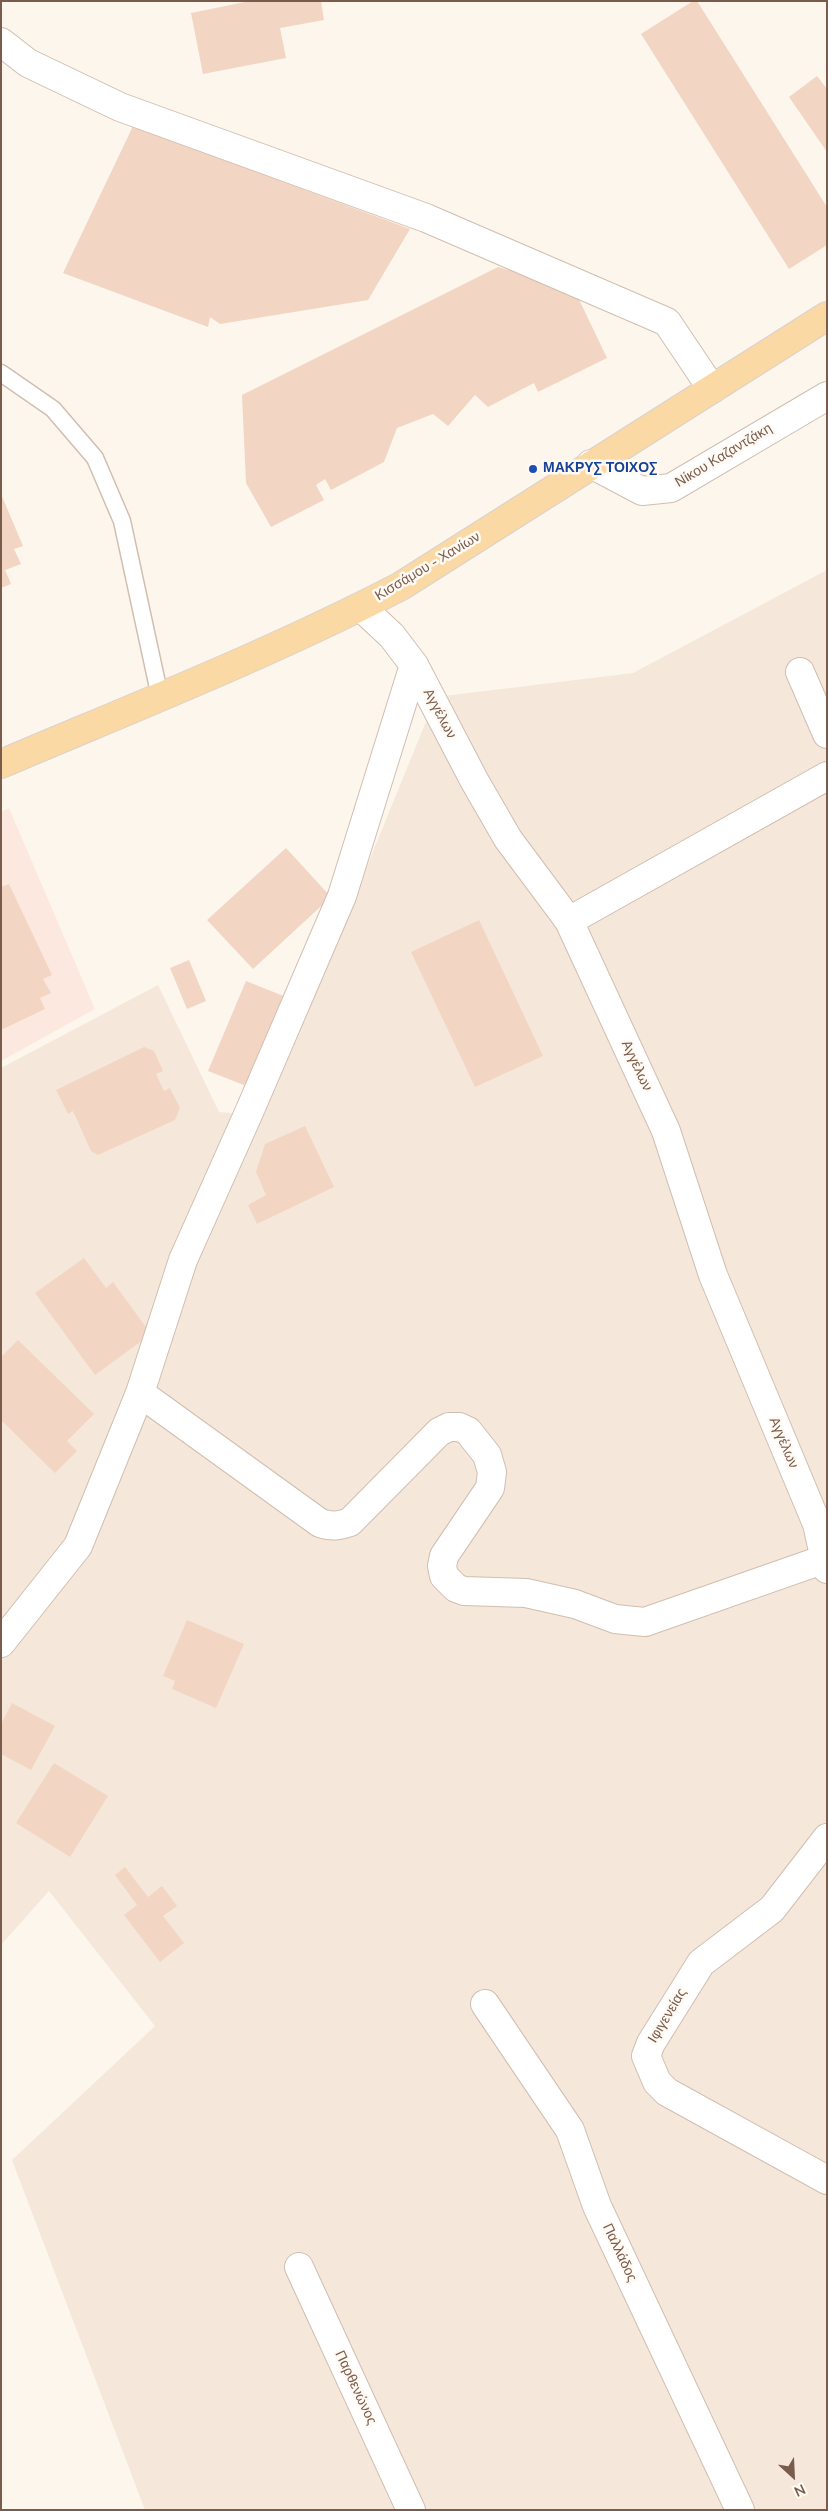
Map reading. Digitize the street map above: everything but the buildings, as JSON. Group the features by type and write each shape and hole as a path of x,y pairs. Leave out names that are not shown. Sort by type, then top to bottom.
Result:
{"main road":[{"name":"Κισσάμου - Χανίων","path":"1,764 160,697 361,607 401,586 827,316"}],"street":[{"path":"1,42 28,63 120,107 426,218 667,322 712,389"},
{"name":"Νίκου Καζαντζάκη","path":"591,464 642,491 671,488 827,396"},
{"name":"Αγγέλων","path":"361,607 392,636 414,665 474,780 508,839 569,921 666,1131 713,1275 818,1524 826,1564"},
{"path":"1,1643 78,1546 140,1393 183,1260 342,896 414,665"},
{"path":"800,672 827,734"},
{"path":"569,921 827,776"},
{"path":"140,1393 320,1523 329,1526 338,1526 350,1522 439,1432 449,1427 459,1427 468,1430 487,1455 492,1472 490,1488 444,1556 442,1566 444,1576 449,1583 464,1591 526,1593 575,1604 615,1619 645,1622 826,1564"},
{"name":"Ιφιγενείας","path":"827,1838 772,1909 701,1963 651,2043 646,2056 657,2082 667,2092 827,2180"},
{"name":"Παλλάδος","path":"485,2004 570,2130 597,2206 740,2510"},
{"name":"Παρθενώνος","path":"299,2267 411,2510"}],"lane":[{"path":"1,373 53,409 95,458 122,521 160,697"}],"shaded area":[{"path":"827,570 827,2510 145,2510 12,2160 155,2026 49,1891 1,1945 1,1068 158,985 219,1112 261,1116 292,1050 436,697 633,673"},
{"path":"9,808 95,1009 1,1061 1,812"}],"place":[{"name":"ΜΑΚΡΥΣ ΤΟΙΧΟΣ","path":"533,469"}]}
